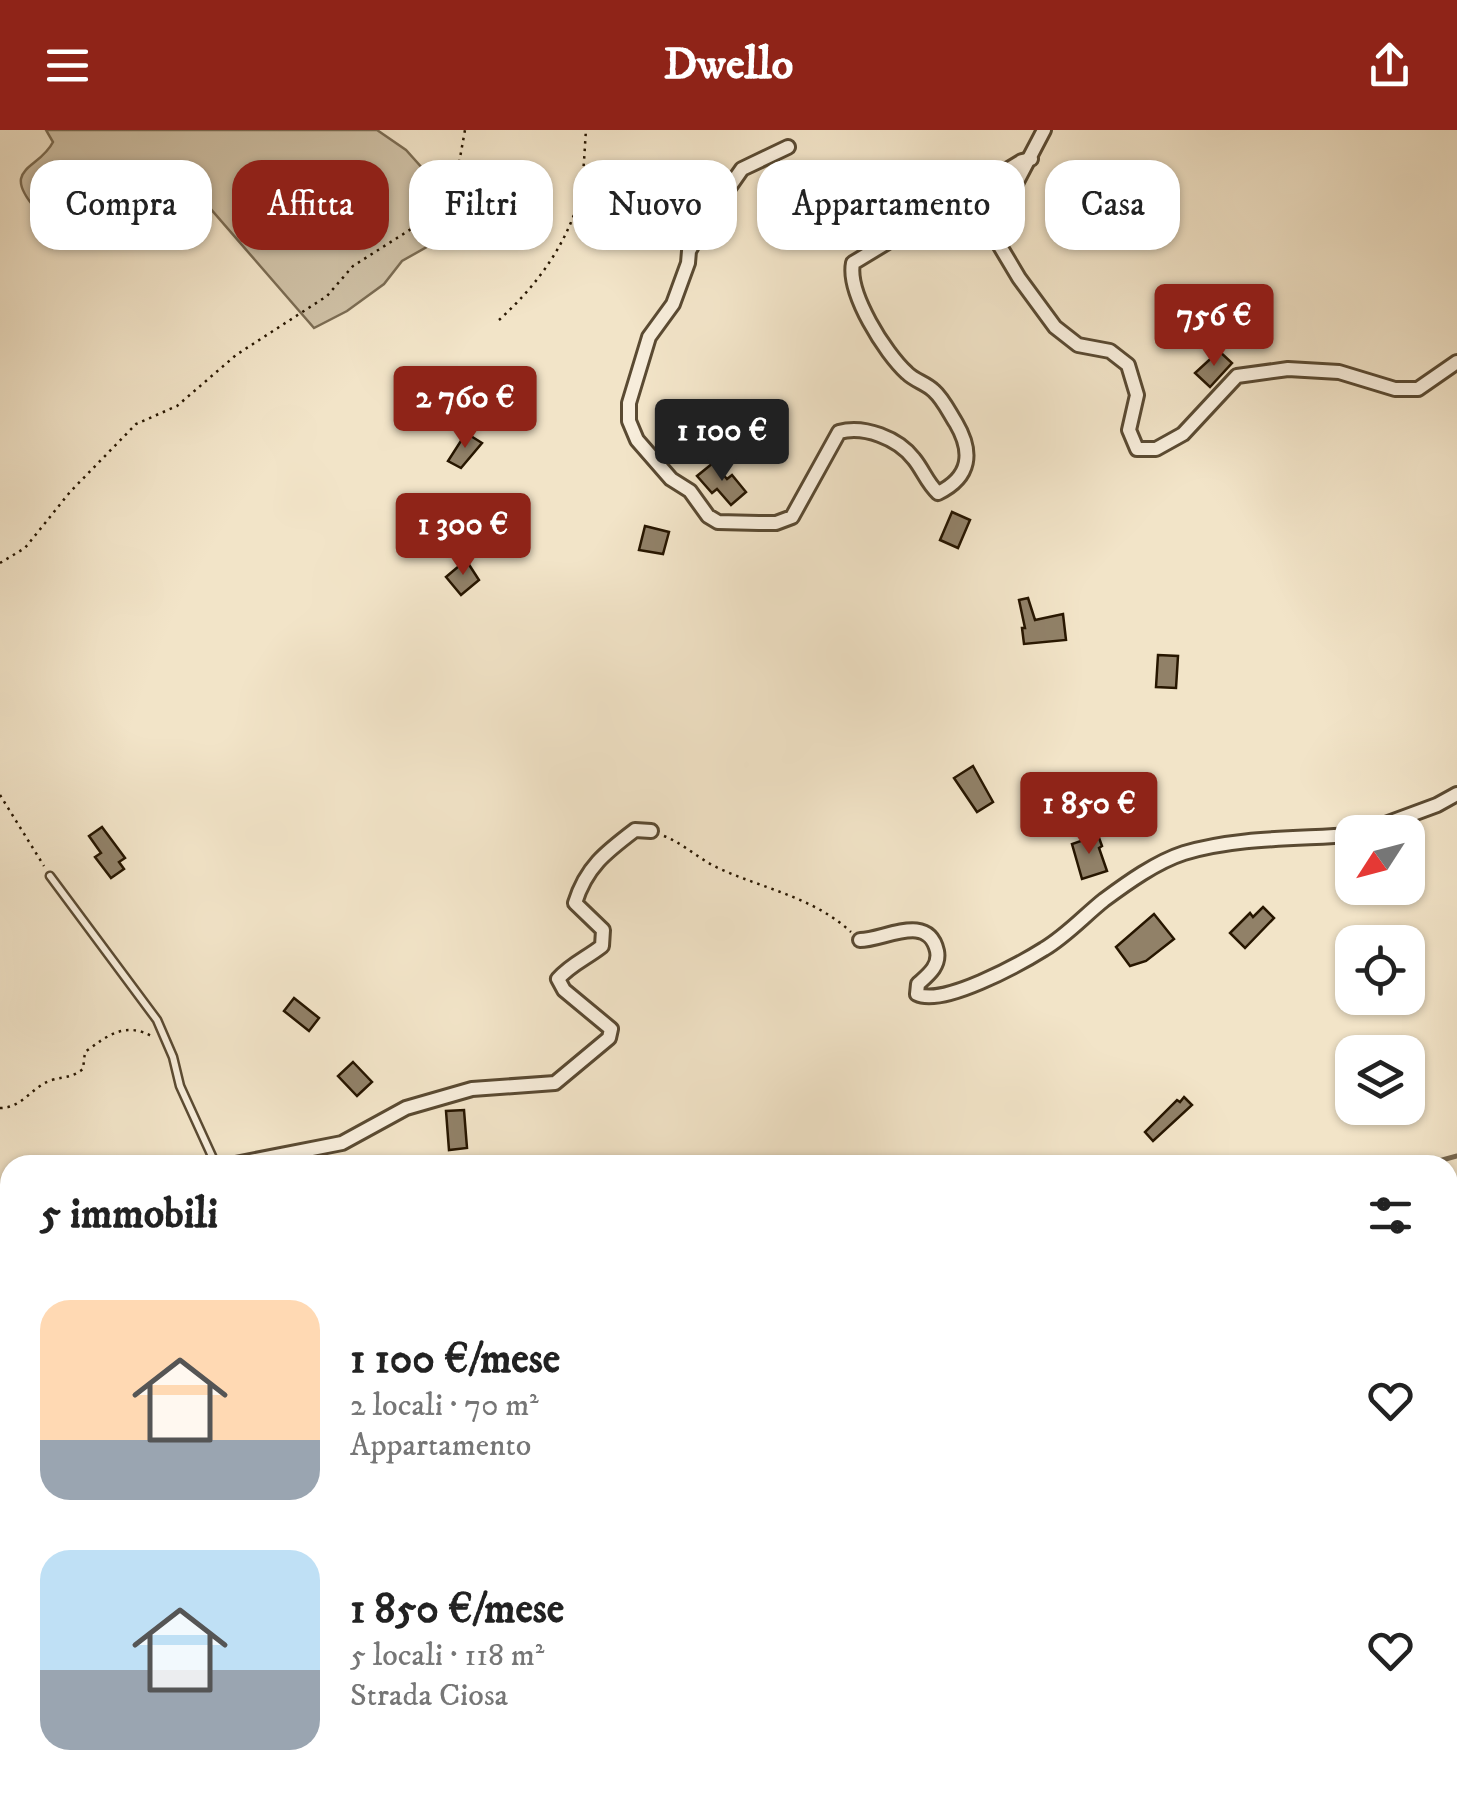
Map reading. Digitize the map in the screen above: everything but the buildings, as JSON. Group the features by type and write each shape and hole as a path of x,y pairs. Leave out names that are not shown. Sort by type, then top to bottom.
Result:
{"street":[{"path":"1044,130 991,232 1054,328 1078,346 1110,351 1128,365 1137,396 1129,430 1137,449 1156,450 1182,434 1236,376 1288,369 1339,372 1396,389 1418,389 1457,362"},
{"path":"788,147 742,170 707,219 689,251 672,304 648,338 629,403 629,420 638,440 671,479 690,491 708,516 718,522 776,523 792,517 839,432 846,430 884,436 899,444 910,453 938,493 955,482 967,468 969,456 962,434 937,393 907,374 864,314 853,263 1030,159"},
{"path":"1410,815 1457,794"},
{"path":"279,1155 342,1142 406,1108 472,1090 555,1083 609,1038 611,1029 564,990 558,980 571,964 586,959 602,946 604,930 575,903 582,879 606,852 635,830 651,831"},
{"path":"860,940 919,930 934,941 939,957 934,970 918,984 917,994 926,999 989,978 1047,948 1103,901 1181,854 1226,844 1335,836"}],"lane":[{"path":"50,876 146,1004 174,1057 180,1086 211,1155"}],"path":[{"path":"0,564 26,548 70,492 136,424 177,406 236,356 327,296 353,266 441,210 456,180 465,130"},
{"path":"498,320 532,287 565,233 581,184 586,130"},
{"path":"0,795 50,876"},
{"path":"651,831 670,838 718,868 770,886 832,915 860,940"},
{"path":"0,1108 19,1103 49,1080 73,1078 83,1069 85,1052 126,1028 147,1034 174,1057"}],"shaded area":[{"path":"46,130 377,130 415,160 409,160 409,250 421,250 402,261 384,284 347,311 314,328 246,250 389,250 389,160 232,160 232,234 212,210 212,160 37,160 53,142"},
{"path":"30,166 30,202 21,184"}]}
